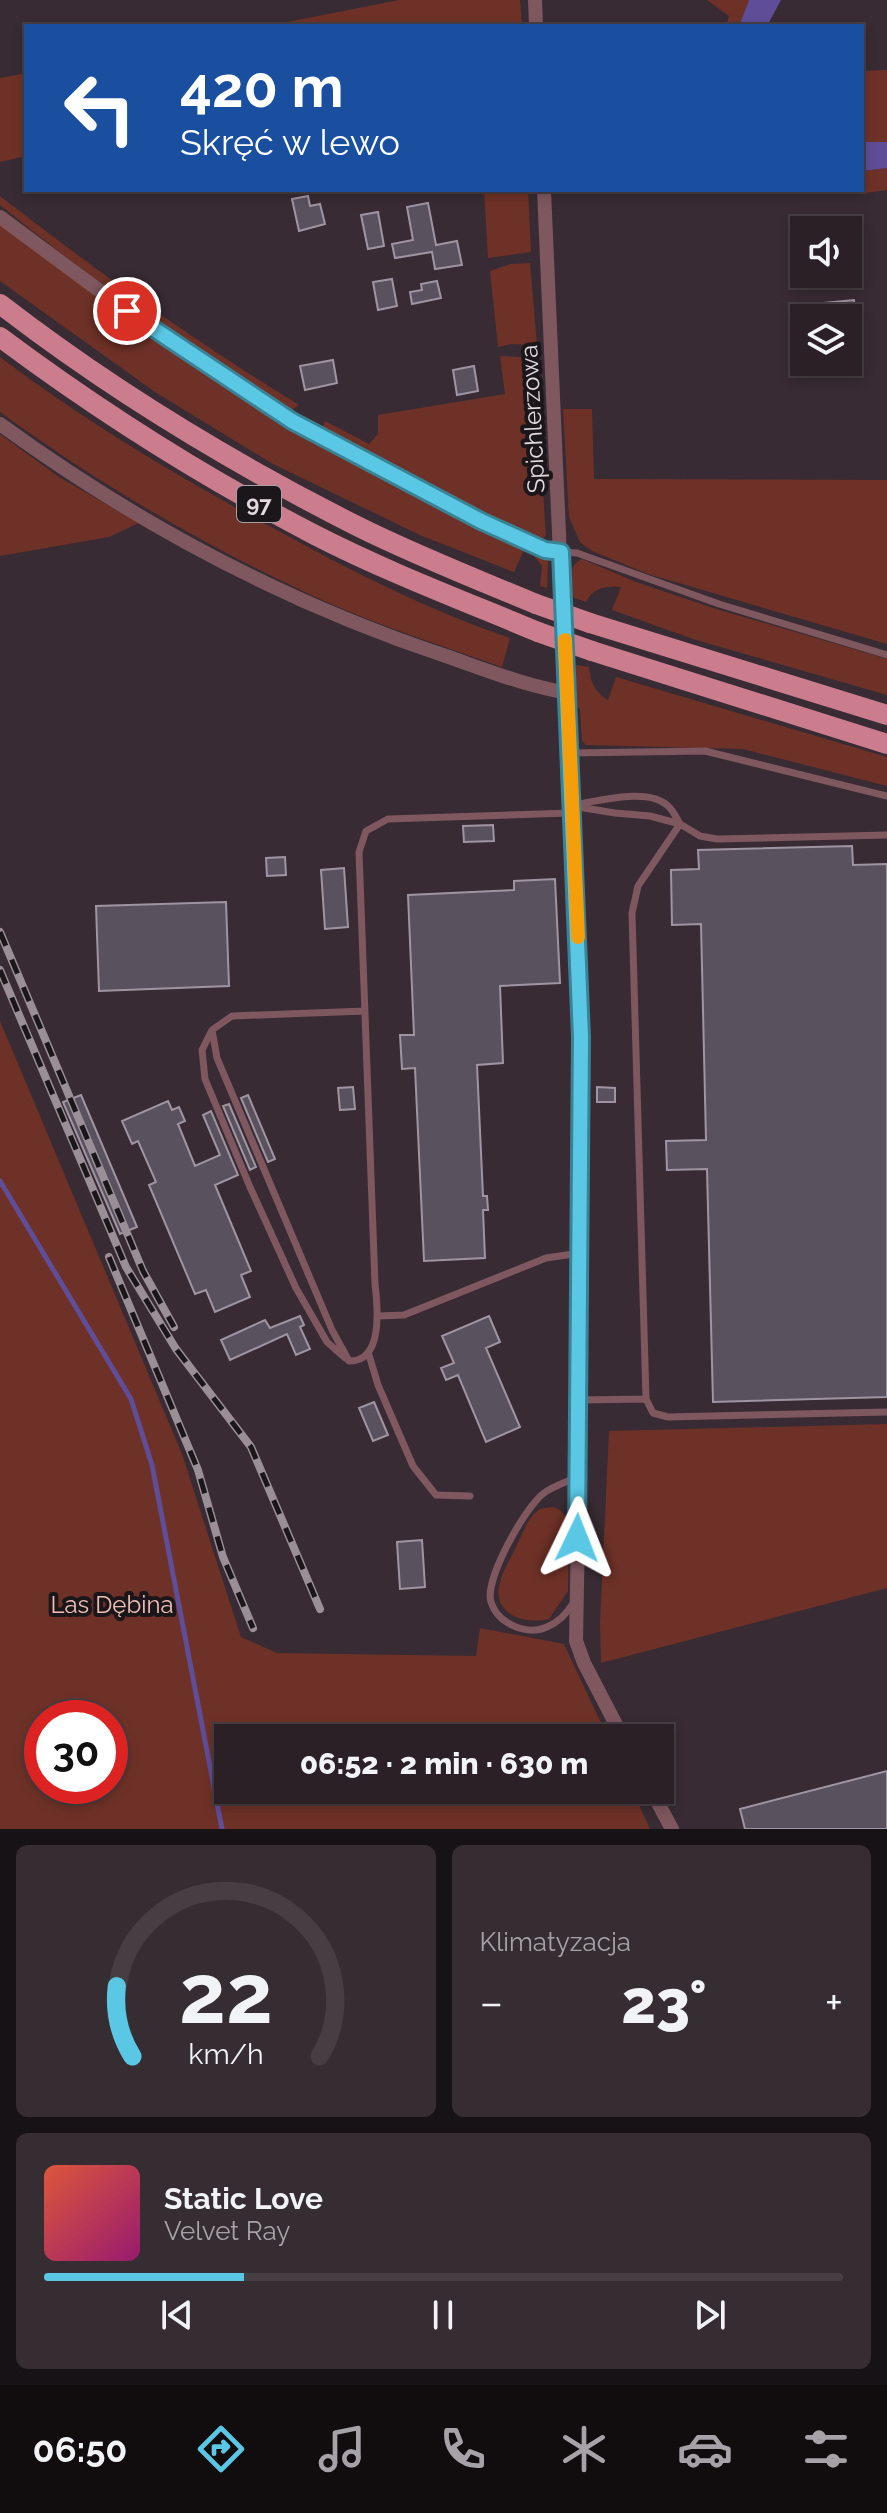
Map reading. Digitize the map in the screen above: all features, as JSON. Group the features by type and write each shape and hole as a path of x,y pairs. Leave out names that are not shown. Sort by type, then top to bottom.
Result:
{"main road":[{"name":"97","path":"0,304 133,399 357,526 536,604 887,715"},
{"name":"97","path":"0,337 101,409 206,474 316,536 538,632 887,744"}],"street":[{"path":"535,0 536,24"},
{"name":"Spichlerzowa","path":"544,192 581,1037 576,1641 616,1724"},
{"path":"0,217 150,328 292,421 481,521 545,550 561,552"},
{"path":"0,424 115,500 203,553 305,603 384,636 536,687 568,693"},
{"path":"659,1804 672,1829"}],"lane":[{"path":"561,552 577,553 719,604 887,655"},
{"path":"570,753 705,751 887,796"},
{"path":"573,809 615,798 642,797 659,800 669,806 680,824"},
{"path":"470,1496 436,1495 413,1466 378,1385 369,1355 379,1316 375,1284 359,852 366,831 388,819 573,809 650,816 680,824 700,836 717,839 887,835"},
{"path":"680,824 638,886 632,913 646,1399 653,1413 668,1417 887,1412"},
{"path":"365,1011 232,1016 212,1030 202,1050 205,1079 296,1288 327,1342 349,1361 360,1362 369,1355"},
{"path":"212,1030 217,1058 332,1330 349,1361"},
{"path":"379,1316 404,1315 546,1258 580,1253"},
{"path":"580,1400 646,1399"},
{"path":"575,1600 562,1617 547,1627 532,1631 506,1622 497,1613 490,1601 490,1587 530,1507 544,1493 579,1476"}],"green space":[{"path":"399,0 520,0 522,24 277,24"},
{"path":"707,0 749,0 740,24 727,24 729,16"},
{"path":"887,70 887,142 864,142 864,71"},
{"path":"24,73 24,156 0,162 0,78"},
{"path":"887,168 887,190 866,193 857,192 864,192 864,171"},
{"path":"484,192 528,192 531,252 488,258"},
{"path":"0,196 146,305 299,405 292,410 143,313 0,205"},
{"path":"0,223 319,443 485,529 548,557 547,588 540,586 542,566 524,550 514,572 422,536 273,464 155,392 0,281"},
{"path":"530,263 537,345 498,347 490,271 511,264"},
{"path":"500,356 534,358 546,536 538,540 414,480 322,429 325,421 369,444 378,434 378,415 505,394"},
{"path":"0,357 99,426 238,509 389,588 510,638 502,667 331,604 245,563 119,492 0,412"},
{"path":"563,409 592,409 594,479 887,480 887,644 648,574 592,551 580,542 569,517"},
{"path":"0,434 59,477 139,523 109,537 0,556"},
{"path":"582,559 636,582 713,608 887,659 887,695 696,640 612,610 621,587 600,588 586,602 572,597 572,571"},
{"path":"576,665 589,667 594,686 608,700 616,677 887,757 887,786 743,749 586,745 582,741 580,709 576,706"},
{"name":"Las Dębina","path":"0,1021 182,1454 241,1637 277,1653 476,1656 480,1628 564,1644 601,1724 214,1724 214,1804 638,1804 650,1829 0,1829"},
{"path":"887,1424 887,1588 601,1663 609,1431"},
{"path":"553,1507 564,1514 569,1527 568,1591 549,1619 520,1618 512,1615 500,1602 500,1582 532,1516 540,1509"}],"shaded area":[{"path":"749,0 781,0 768,24 740,24"},
{"path":"864,142 887,142 887,168 864,171"}],"building":[{"path":"308,196 310,206 320,204 325,224 299,231 292,199"},
{"path":"428,203 436,245 457,241 462,265 435,269 432,252 395,258 392,244 413,240 407,207"},
{"path":"378,212 384,246 368,249 361,215"},
{"path":"392,279 397,306 378,310 373,282"},
{"path":"437,281 441,298 412,304 410,292 422,290 421,284"},
{"path":"854,300 854,304 824,304"},
{"path":"333,360 337,383 305,390 300,366"},
{"path":"474,366 478,391 457,395 453,370"},
{"path":"493,825 494,841 464,842 463,826"},
{"path":"852,846 853,865 887,864 887,1397 713,1402 707,1169 667,1170 666,1141 706,1140 701,924 672,925 671,870 699,869 698,850"},
{"path":"285,857 286,875 267,876 266,858"},
{"path":"344,868 348,927 325,929 321,870"},
{"path":"555,879 560,983 500,986 503,1063 477,1065 483,1196 487,1196 488,1210 483,1210 485,1258 424,1261 415,1068 402,1069 400,1035 414,1035 408,895 514,890 514,881"},
{"path":"226,902 229,986 99,991 96,906"},
{"path":"353,1087 355,1109 340,1110 338,1088"},
{"path":"597,1087 615,1088 615,1102 597,1102"},
{"path":"81,1095 137,1227 120,1234 63,1102"},
{"path":"248,1095 275,1159 268,1162 241,1098"},
{"path":"168,1101 172,1110 179,1107 185,1121 178,1124 195,1166 220,1155 203,1115 211,1111 238,1175 215,1185 251,1271 241,1275 250,1297 215,1312 206,1290 195,1294 149,1185 156,1182 138,1141 132,1144 122,1121"},
{"path":"229,1104 256,1167 250,1170 223,1106"},
{"path":"300,1316 304,1325 300,1327 310,1349 296,1355 287,1334 230,1360 221,1340 265,1320 270,1328"},
{"path":"489,1316 500,1342 486,1348 520,1427 486,1442 458,1375 446,1380 441,1368 454,1363 442,1336"},
{"path":"374,1402 388,1435 373,1441 359,1408"},
{"path":"422,1540 425,1587 400,1589 397,1542"},
{"path":"887,1771 887,1829 745,1829 740,1809"}],"waterway":[{"path":"0,1181 131,1399 152,1465 222,1829"}],"railway":[{"path":"0,932 143,1271 174,1327"},
{"path":"0,970 126,1267 176,1349 251,1447 320,1609"},
{"path":"109,1257 198,1470 223,1557 253,1628"}],"slow traffic":[{"path":"565,640 578,937"}],"route":[{"path":"127,311 292,421 481,521 545,550 561,552 581,1037 577,1538"}]}
